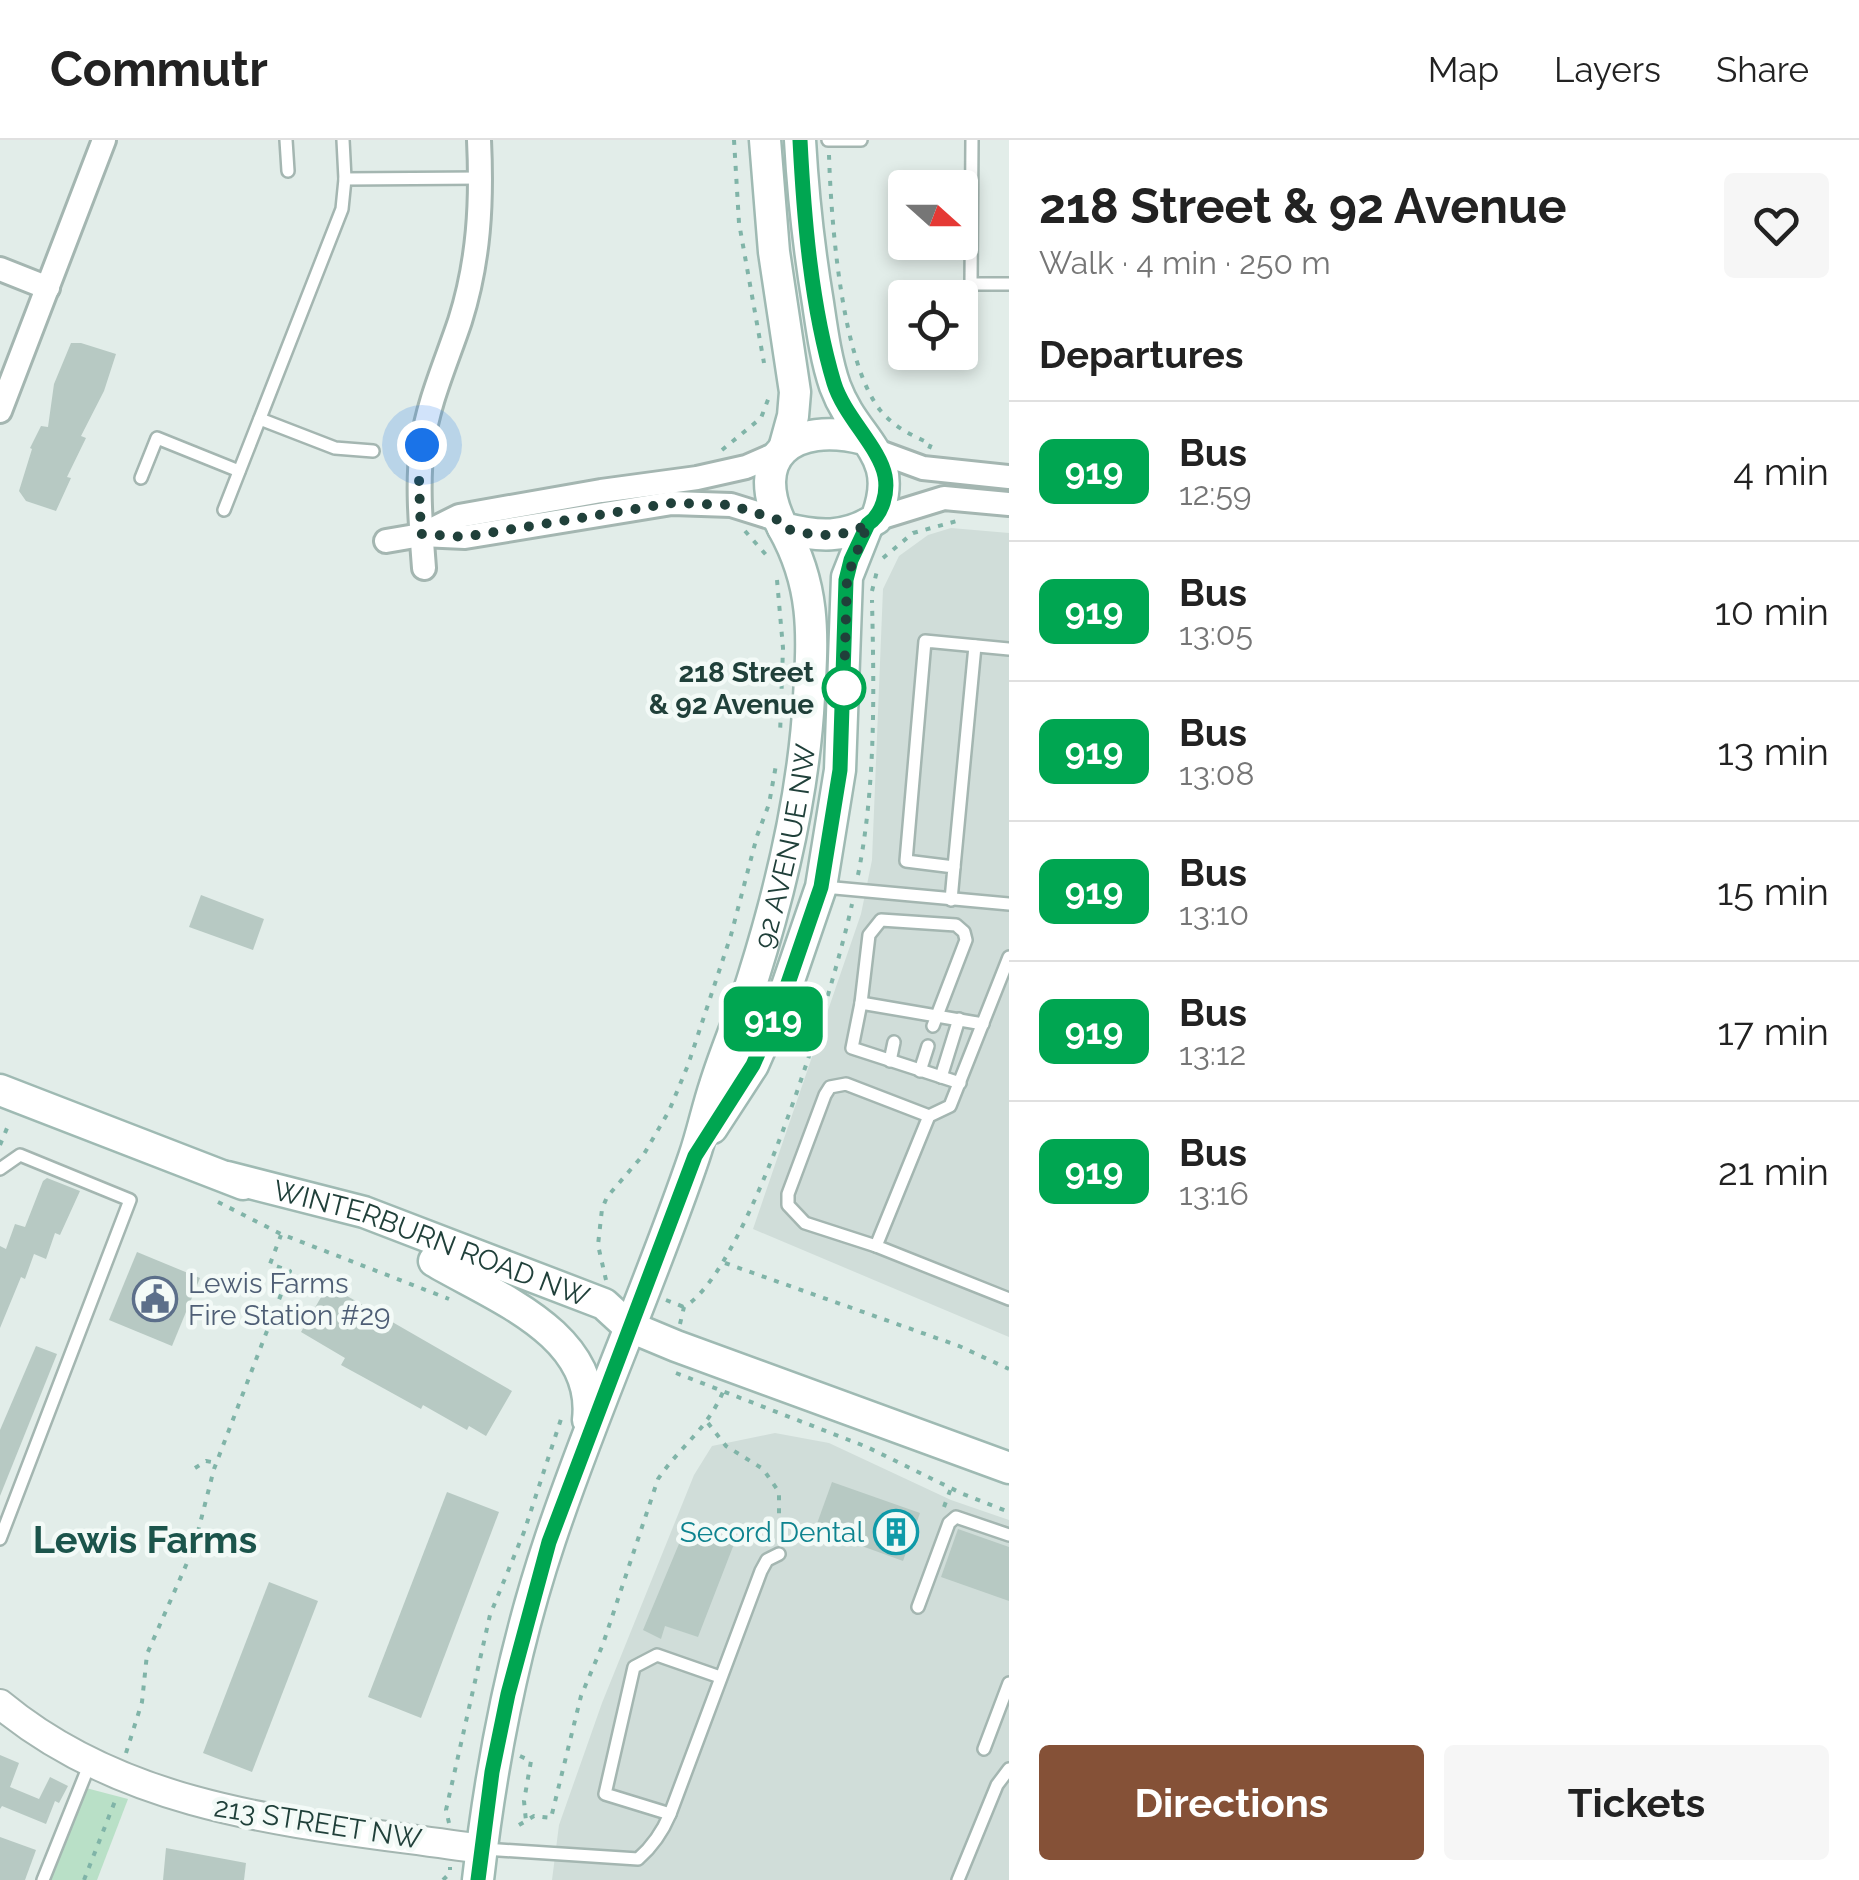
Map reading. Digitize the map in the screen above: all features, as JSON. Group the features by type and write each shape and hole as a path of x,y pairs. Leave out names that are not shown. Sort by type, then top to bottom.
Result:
{"main road":[{"name":"92 AVENUE NW","path":"464,1876 481,1849 508,1694 549,1542 695,1156 769,922 800,796 808,723 811,614 806,580 768,489 794,416 796,392 774,252 765,140"},
{"name":"92 AVENUE NW","path":"695,1156 753,1065 785,992 821,887 840,770 846,580 851,560 884,498 886,482 883,465 837,391 831,371 811,259 800,140"},
{"path":"780,450 808,435 823,434 842,434 869,445"},
{"path":"781,524 823,536 855,532 872,521"},
{"name":"WINTERBURN ROAD NW","path":"0,1090 218,1187 434,1261 602,1326 628,1326 1009,1468"},
{"name":"WINTERBURN ROAD NW","path":"218,1187 364,1212 604,1304 628,1326"},
{"path":"434,1261 513,1305 568,1351 587,1383 590,1402 585,1443"}],"street":[{"path":"0,411 104,140"},
{"path":"424,568 419,482 422,445 429,410 474,268 480,220 479,140"},
{"path":"0,269 48,288"},
{"path":"869,445 923,468 1009,477"},
{"path":"386,541 421,534 459,516 746,467 780,450"},
{"path":"872,521 944,498 1009,504"},
{"path":"421,534 464,537 672,503 731,505 781,524"},
{"name":"213 STREET NW","path":"0,1704 46,1738 90,1763 227,1812 481,1849"}],"lane":[{"path":"286,140 288,170"},
{"path":"224,510 342,208 343,140"},
{"path":"828,140 861,140"},
{"path":"972,140 971,284 1009,284"},
{"path":"345,179 481,178"},
{"path":"260,419 335,448 373,451"},
{"path":"141,478 157,438 239,471"},
{"path":"954,867 906,860 925,641 1009,650"},
{"path":"952,900 975,646"},
{"path":"821,887 1009,904"},
{"path":"935,1021 966,940 964,932 956,925 881,920 869,934 862,1003 852,1048 960,1083"},
{"path":"876,1246 929,1116 950,1106 1009,957"},
{"path":"862,1003 899,1016 935,1021 958,1018 983,1024"},
{"path":"941,1077 958,1018"},
{"path":"890,1062 894,1042"},
{"path":"920,1070 928,1046"},
{"path":"929,1116 846,1084 830,1087 788,1194 788,1204 806,1223 876,1246 1009,1299"},
{"path":"0,1169 20,1156 130,1200 0,1539"},
{"path":"918,1607 948,1523 956,1516 1009,1535"},
{"path":"481,1849 638,1859 662,1834 761,1571 768,1560 779,1554"},
{"path":"670,1814 605,1794 634,1667 657,1655 720,1677"},
{"path":"984,1749 1009,1683"},
{"path":"43,1880 90,1763"},
{"path":"958,1880 997,1785 1009,1770"}],"path":[{"path":"734,140 740,223 766,369"},
{"path":"828,140 830,192 843,294 862,377 892,422 931,444 926,459"},
{"path":"726,458 721,448 750,430 770,394"},
{"path":"606,1276 598,1245 602,1209 607,1197 644,1154 669,1111 688,1065 732,935 756,836 769,804 779,749 783,648 778,588 768,556 737,526"},
{"path":"860,868 872,748 872,592 888,550 928,527"},
{"path":"684,1307 696,1300 724,1263 750,1211 793,1099 850,916"},
{"path":"0,1116 10,1120 0,1145"},
{"path":"218,1187 281,1234 454,1301"},
{"path":"84,1880 118,1793 118,1775 142,1702 147,1654 194,1547 216,1466 290,1271 270,1264 281,1234"},
{"path":"724,1263 958,1346 1009,1368"},
{"path":"672,1368 678,1375 867,1447 962,1494 1009,1512"},
{"path":"518,1824 534,1816 551,1818 581,1696 604,1644 658,1480 672,1459 708,1423 723,1392"},
{"path":"448,1816 446,1810 490,1615 524,1532 563,1414"},
{"path":"708,1423 726,1446 763,1469 780,1492 779,1554"},
{"path":"195,1468 206,1461 216,1466"},
{"path":"522,1748 520,1758 531,1761 524,1801 526,1821"},
{"path":"443,1880 464,1876"}],"shaded area":[{"path":"951,528 1009,533 1009,1337 753,1229 861,914 872,860 883,589 899,556 928,535"},
{"path":"775,1433 829,1443 951,1500 1009,1520 1009,1880 552,1880 559,1825 602,1703 694,1475 712,1446"}],"green space":[{"path":"86,1788 128,1799 97,1880 50,1880"}],"building":[{"path":"71,343 116,354 104,391 81,436 86,438 56,511 26,501 19,491 30,448 41,426 48,427 54,384"},
{"path":"201,895 264,919 253,950 189,927"},
{"path":"47,1178 80,1191 60,1235 55,1233 46,1259 34,1254 0,1328 0,1246 6,1249 15,1224 25,1227"},
{"name":"Lewis Farms Fire Station #29","path":"137,1252 200,1278 172,1346 109,1320"},
{"path":"328,1285 512,1391 486,1436 469,1426 467,1430 423,1405 421,1409 341,1365 345,1358 301,1332"},
{"path":"36,1346 57,1354 0,1496 0,1430"},
{"path":"832,1482 920,1513 903,1561 815,1529"},
{"path":"447,1492 499,1512 421,1718 368,1697"},
{"path":"686,1527 734,1544 698,1637 665,1626 661,1639 643,1630"},
{"path":"958,1529 1009,1547 1009,1601 941,1577"},
{"path":"269,1582 318,1601 252,1772 203,1753"},
{"path":"0,1755 19,1763 10,1787 39,1799 50,1777 68,1786 59,1803 55,1801 46,1824 2,1806 0,1809"},
{"path":"0,1837 36,1850 25,1880 0,1880"},
{"path":"166,1848 246,1863 244,1880 163,1880"}],"bus line":[{"name":"919","path":"478,1880 492,1772 508,1694 549,1542 695,1156 753,1065 785,992 804,942 828,855 840,770 847,577 868,524 876,519 886,482 883,465 852,421 834,384 811,259 800,140"}],"place":[{"name":"218 Street & 92 Avenue","path":"844,688"},
{"name":"Lewis Farms Fire Station #29","path":"155,1299"},
{"name":"Secord Dental","path":"896,1532"}],"district":[{"name":"Lewis Farms","path":"145,1539"}],"route":[{"path":"422,445 421,534 464,537 697,502 731,505 778,520 783,528 805,534 841,535 868,524 851,560 844,597 844,688"}]}
